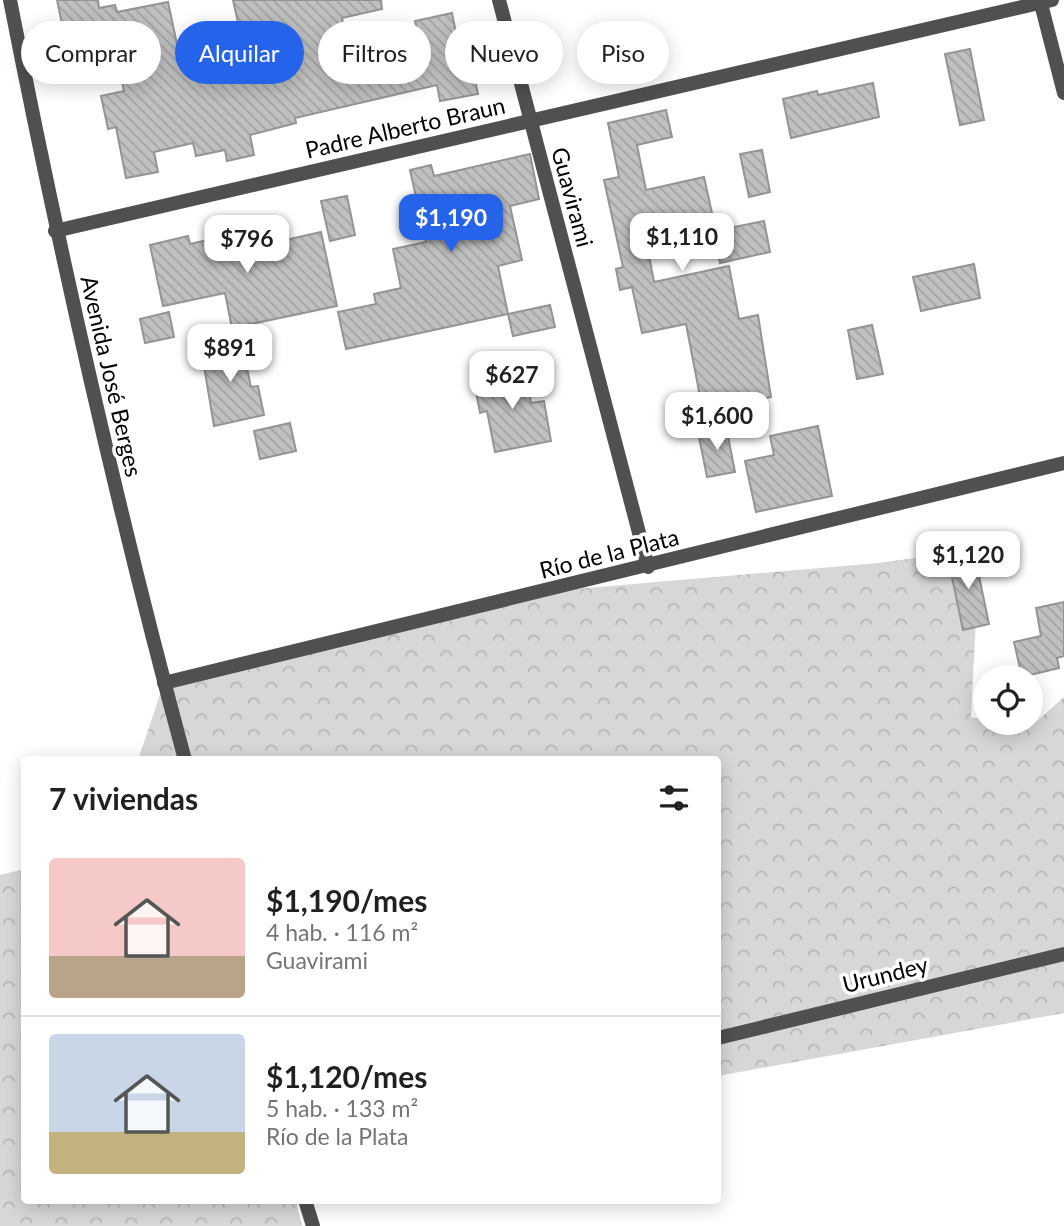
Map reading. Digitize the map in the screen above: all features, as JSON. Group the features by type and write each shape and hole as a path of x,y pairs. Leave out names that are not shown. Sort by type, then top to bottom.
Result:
{"street":[{"name":"Avenida José Berges","path":"10,0 55,231 184,756"},
{"name":"Guavirami","path":"499,0 648,567"},
{"name":"Padre Alberto Braun","path":"55,231 1044,1"},
{"path":"1044,1 1064,93"},
{"name":"Río de la Plata","path":"164,683 648,567 1064,463"},
{"name":"Urundey","path":"721,1037 1064,954"},
{"path":"307,1204 313,1226"}],"green space":[{"path":"974,550 978,580 971,717 973,735 1043,735 1043,716 1064,697 1064,1013 721,1075 721,756 139,756 164,683 541,592 878,563"},
{"path":"21,870 21,1204 297,1204 302,1226 0,1226 0,875"}],"building":[{"path":"57,0 98,0 99,8 115,5 117,12 168,2 175,35 175,84 304,84 304,21 238,21 233,0 381,0 382,9 342,18 343,21 318,21 318,84 431,84 431,21 415,21 452,13 454,21 445,21 445,84 476,84 478,94 440,101 437,85 295,118 296,123 250,135 254,155 227,161 225,150 196,156 193,143 154,152 158,172 126,178 116,127 108,129 101,96 124,91 122,84 161,84 161,21 61,21"},
{"path":"970,49 984,120 960,125 945,54"},
{"path":"873,83 879,117 791,138 783,99 817,91 818,95"},
{"path":"666,110 672,137 637,145 646,190 704,177 714,222 646,239 654,282 729,266 739,319 758,315 771,397 703,412 686,324 642,333 632,287 620,290 616,269 623,267 604,180 619,177 608,123"},
{"path":"762,150 770,192 749,197 740,154"},
{"path":"530,154 539,199 510,206 522,260 498,266 508,314 346,349 338,312 376,304 374,294 401,288 393,249 426,242 410,170 431,165 434,176"},
{"path":"347,196 355,235 330,241 321,201"},
{"path":"764,221 770,252 720,263 714,231"},
{"path":"256,229 259,246 321,232 337,306 232,328 225,293 163,306 150,245 188,236 190,244"},
{"path":"974,264 980,298 921,311 913,277"},
{"path":"550,305 555,327 513,336 508,314"},
{"path":"169,312 174,337 145,343 140,319"},
{"path":"872,325 883,374 857,379 848,330"},
{"path":"241,340 251,387 258,386 264,415 214,426 201,348"},
{"path":"525,370 531,403 544,401 551,441 495,452 487,411 480,413 474,380"},
{"path":"290,423 296,451 260,459 254,431"},
{"path":"726,426 735,472 707,477 698,432"},
{"path":"818,426 832,496 756,512 745,461 774,455 770,436"},
{"path":"974,552 989,624 963,630 948,558"},
{"path":"1064,602 1064,656 1057,658 1059,668 1043,672 1043,665 1019,665 1014,642 1041,636 1036,608"}]}
